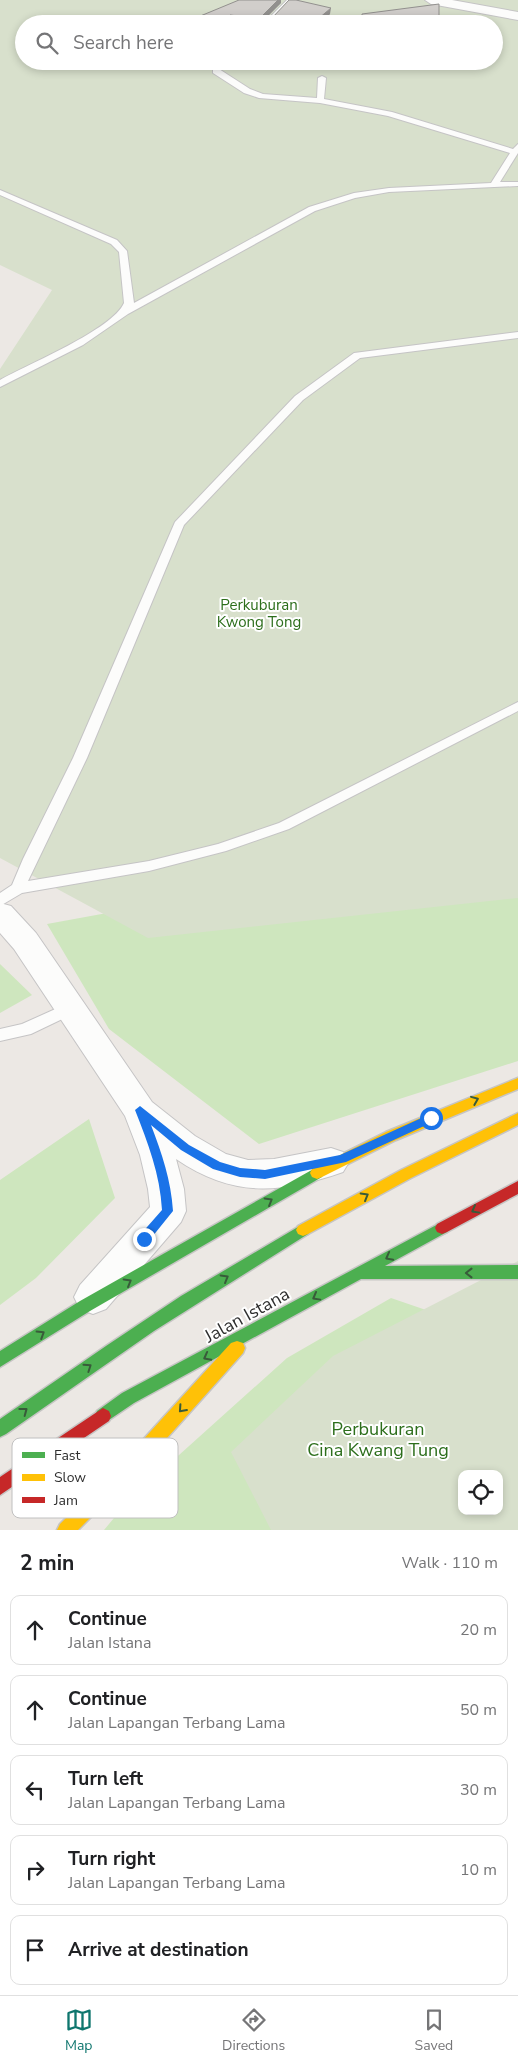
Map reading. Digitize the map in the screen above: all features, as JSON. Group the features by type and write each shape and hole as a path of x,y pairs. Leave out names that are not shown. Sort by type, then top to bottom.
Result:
{"main road":[{"path":"0,1360 85,1306 342,1159 431,1118 518,1082"},
{"path":"0,1429 48,1394 200,1292 370,1193 518,1119"},
{"name":"Jalan Istana","path":"70,1438 128,1398 250,1334 518,1187"},
{"path":"359,1273 518,1272"},
{"path":"156,1438 250,1334"},
{"name":"Jalan Istana","path":"0,1487 12,1479"},
{"path":"66,1530 78,1518"}],"street":[{"path":"431,0 518,16"},
{"path":"0,914 25,941 140,1110 158,1155 166,1189 168,1211 85,1306"},
{"path":"140,1110 185,1148 217,1166 240,1173 265,1175 342,1159"}],"lane":[{"path":"277,15 290,0"},
{"path":"216,71 247,91 262,96 320,101 390,114 516,149 504,172 494,185"},
{"path":"320,101 322,78"},
{"path":"0,384 76,346 108,327 125,312 312,209 354,196 389,190 518,184"},
{"path":"0,192 114,242 123,251 129,302 125,312"},
{"path":"18,888 30,859 80,758 179,524 299,398 357,355 518,335"},
{"path":"0,901 18,888 149,866 221,848 284,826 518,706"},
{"path":"0,1035 25,1030 71,1008"}],"green space":[{"name":"Perkuburan Kwong Tong","path":"0,0 518,0 518,898 148,938 0,858 0,369 52,290 0,265"},
{"path":"518,773 518,1061 259,1144 109,1029 47,924 266,884"},
{"path":"0,964 32,995 0,1013"},
{"path":"89,1119 115,1198 36,1278 0,1305 0,1180"},
{"name":"Perbukuran Cina Kwang Tung","path":"518,1261 518,1530 271,1530 231,1452 333,1356"},
{"name":"Perbukuran Cina Kwang Tung","path":"391,1298 487,1331 518,1393 500,1470 458,1470 458,1515 466,1515 480,1530 104,1530 114,1518 178,1518 178,1456 287,1358"}],"building":[{"path":"239,0 278,0 263,15 203,15"},
{"path":"289,0 331,8 323,15 275,15"},
{"path":"439,4 439,15 362,14"}],"traffic: fast":[{"path":"0,1360 85,1306 317,1173"},
{"path":"103,1416 128,1398 442,1228"},
{"path":"0,1429 149,1326 303,1230"},
{"path":"362,1273 518,1272"}],"traffic: slow":[{"path":"317,1173 391,1136 518,1083"},
{"path":"303,1230 406,1174 518,1119"},
{"path":"156,1438 237,1348"},
{"path":"66,1530 78,1518"}],"traffic: jam":[{"path":"442,1228 518,1187"},
{"path":"71,1438 103,1416"},
{"path":"0,1487 12,1479"}],"route":[{"path":"144,1239 168,1211 166,1189 158,1155 140,1110 185,1148 217,1166 240,1173 265,1175 342,1159 431,1118"}]}
